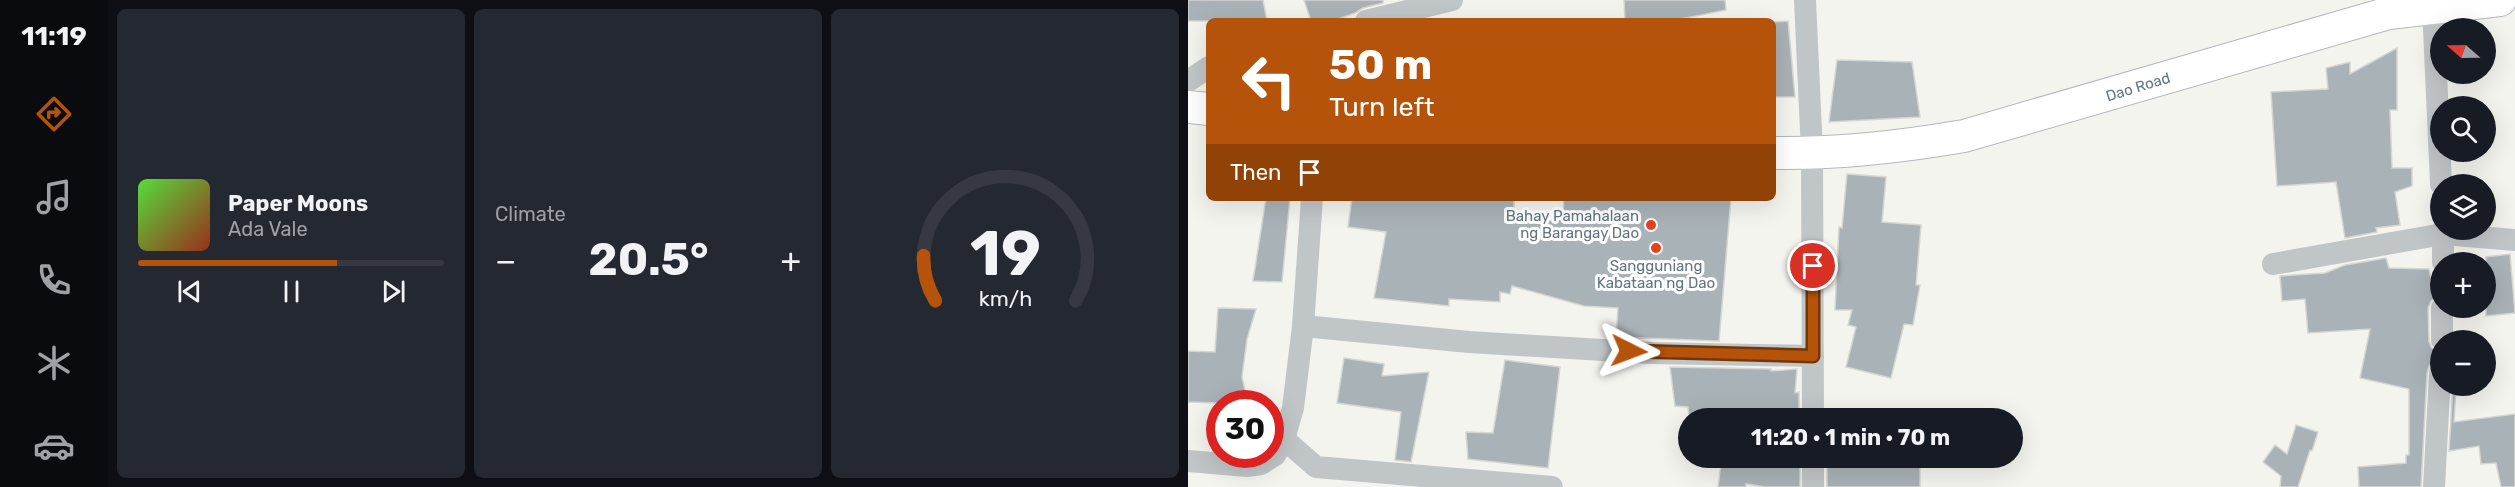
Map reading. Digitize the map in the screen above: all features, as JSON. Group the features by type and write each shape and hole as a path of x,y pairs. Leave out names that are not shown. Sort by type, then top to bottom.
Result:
{"street":[{"path":"1378,18 1452,0"},
{"path":"1804,0 1812,153 1813,408"},
{"name":"Dao Road","path":"1776,153 1893,148 1964,136 2389,13 2500,0"},
{"path":"2433,7 2441,174"},
{"path":"1188,81 1206,69"},
{"path":"1188,107 1206,109"},
{"path":"1312,201 1303,326 1293,408 1284,439 1316,467 1540,486"},
{"path":"2273,264 2430,234"},
{"path":"2496,238 2515,240"},
{"path":"1303,326 1469,342 1652,353 1813,356"},
{"path":"2434,487 2439,396"},
{"path":"1188,461 1206,463"},
{"path":"1813,468 1813,487"}],"building":[{"path":"1188,0 1263,0 1266,18 1206,18 1206,21 1188,21"},
{"path":"1304,0 1383,0 1383,3 1363,8 1341,18 1310,18"},
{"path":"1624,0 1725,0 1726,10 1685,18 1625,18"},
{"path":"1788,21 1795,97 1776,97 1776,22"},
{"path":"2397,48 2397,110 2390,110 2392,168 2412,168 2412,186 2395,192 2400,225 2376,228 2377,232 2345,238 2336,182 2277,186 2271,92 2328,89 2326,68 2350,62 2350,74"},
{"path":"1837,60 1912,62 1920,117 1829,122"},
{"path":"1847,174 1886,177 1882,222 1921,225 1916,285 1920,285 1913,325 1904,324 1891,378 1846,367 1856,327 1848,325 1852,310 1835,310 1839,227 1842,228"},
{"path":"1266,201 1290,201 1282,282 1253,281"},
{"path":"1352,201 1514,201 1514,217 1558,221 1558,213 1563,214 1564,201 1731,201 1719,341 1616,337 1618,308 1584,306 1512,286 1510,294 1500,292 1500,302 1449,299 1449,306 1374,298 1386,232 1348,227"},
{"path":"2510,254 2515,313 2496,315 2496,256"},
{"path":"2386,258 2389,268 2429,269 2430,365 2427,373 2421,487 2359,487 2358,467 2406,463 2406,455 2409,455 2409,389 2360,378 2370,329 2308,333 2305,299 2282,301 2280,276 2325,273 2345,265"},
{"path":"1218,308 1256,309 1247,339 1242,377 1245,390 1206,390 1206,403 1188,402 1188,351 1215,352"},
{"path":"1344,358 1384,364 1382,376 1429,372 1411,462 1395,460 1401,412 1337,403"},
{"path":"1505,360 1560,367 1548,468 1468,459 1466,432 1493,433"},
{"path":"1670,367 1771,369 1771,371 1797,369 1795,393 1799,392 1799,408 1675,406"},
{"path":"2452,396 2455,396 2454,422 2515,414 2515,487 2501,487 2496,463 2481,464 2479,446 2449,451"},
{"path":"2296,425 2318,432 2298,487 2280,487 2281,476 2263,462 2275,445 2287,454"},
{"path":"1720,468 1800,468 1800,487 1765,487 1746,484 1746,487 1718,487"},
{"path":"1827,468 1920,468 1920,487 1827,487"}],"place":[{"name":"Bahay Pamahalaan ng Barangay Dao","path":"1651,225"},
{"name":"Sangguniang Kabataan ng Dao","path":"1656,248"}],"route":[{"path":"1629,351 1813,356 1813,266"}]}
